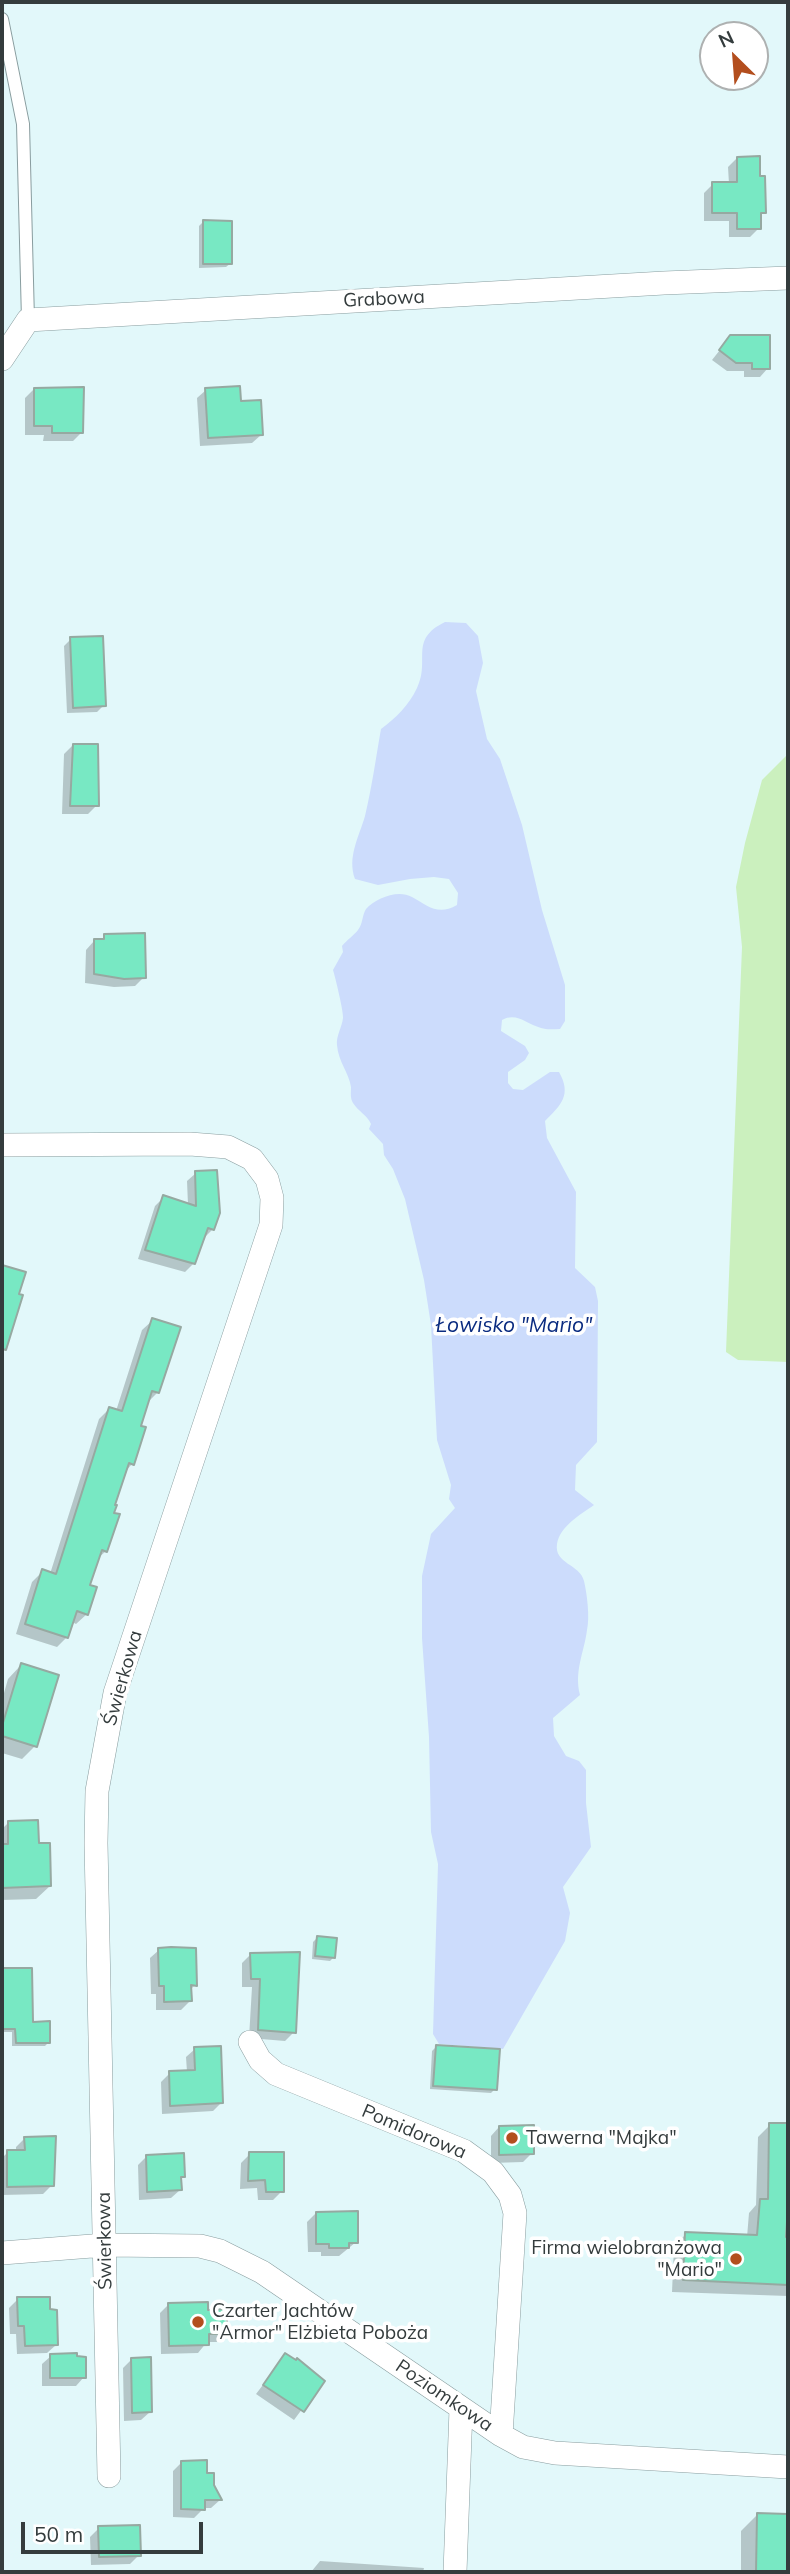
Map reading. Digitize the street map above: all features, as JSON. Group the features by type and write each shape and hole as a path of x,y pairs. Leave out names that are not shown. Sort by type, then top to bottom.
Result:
{"street":[{"name":"Grabowa","path":"28,320 788,278"},
{"path":"2,359 28,320"},
{"name":"Świerkowa","path":"2,1144 190,1144 228,1147 252,1158 267,1179 272,1198 271,1225 115,1693 97,1791 108,2476"},
{"name":"Pomidorowa","path":"250,2042 260,2060 276,2074 464,2151 493,2172 510,2195 515,2213 501,2435"},
{"name":"Poziomkowa","path":"2,2253 105,2245 200,2246 220,2251 262,2272 461,2409 523,2447 555,2453 788,2467"},
{"path":"455,2572 461,2409"}],"lane":[{"path":"2,19 23,124 28,320"}],"green space":[{"path":"788,754 788,1362 738,1360 726,1352 742,947 736,887 762,780"}],"water":[{"name":"Łowisko \"Mario\"","path":"445,622 466,623 478,636 483,663 476,691 487,739 500,759 522,825 542,910 565,985 565,1021 560,1029 543,1029 512,1017 502,1020 501,1031 525,1046 529,1053 525,1060 508,1072 508,1083 513,1089 523,1090 550,1072 559,1072 563,1080 563,1099 545,1121 547,1138 576,1192 575,1268 595,1287 598,1301 597,1442 576,1465 575,1490 594,1505 566,1526 557,1544 559,1556 582,1575 588,1606 588,1625 579,1670 580,1695 553,1718 554,1736 566,1756 579,1761 586,1770 586,1803 591,1847 563,1887 570,1913 565,1941 503,2049 439,2044 433,2034 438,1864 431,1832 429,1737 422,1638 422,1576 431,1534 455,1508 449,1499 451,1485 437,1440 431,1325 424,1280 405,1199 384,1155 383,1144 369,1129 371,1124 351,1099 350,1082 337,1045 343,1015 333,970 343,952 342,946 360,928 366,909 375,901 400,894 439,910 457,905 458,893 449,879 410,879 378,885 355,879 352,863 365,816 381,729 402,711 414,694 421,678 422,651 427,636"}],"building":[{"path":"760,156 760,176 765,176 766,213 761,213 761,229 737,229 737,213 712,213 712,182 737,182 737,157"},
{"path":"203,220 232,221 232,264 203,264"},
{"path":"730,335 770,335 770,369 752,369 752,363 736,363 719,350"},
{"path":"240,386 241,401 261,400 263,435 208,438 205,388"},
{"path":"84,387 83,433 52,433 52,426 34,426 34,388"},
{"path":"103,636 106,706 73,708 70,637"},
{"path":"73,744 98,744 99,806 70,806"},
{"path":"145,933 146,978 124,979 94,974 94,939 104,939 104,934"},
{"path":"217,1170 220,1213 214,1230 208,1228 195,1264 145,1250 163,1195 196,1206 195,1171"},
{"path":"2,1265 26,1272 19,1294 23,1295 6,1350 2,1349"},
{"path":"152,1318 181,1327 159,1393 152,1391 141,1426 146,1427 134,1465 129,1463 115,1505 114,1513 120,1514 107,1552 102,1550 90,1585 97,1587 88,1615 77,1611 68,1638 25,1624 42,1569 56,1574 109,1407 122,1411"},
{"path":"21,1663 59,1675 37,1747 2,1736 2,1726"},
{"path":"38,1820 39,1843 50,1843 51,1886 2,1888 2,1844 8,1844 8,1821"},
{"path":"317,1936 337,1938 335,1958 315,1956"},
{"path":"158,1948 196,1948 197,1986 191,1985 192,2001 164,2002 164,1986 159,1986"},
{"path":"300,1952 296,2033 258,2030 260,1979 251,1979 250,1953"},
{"path":"2,1968 32,1968 33,2022 50,2021 50,2043 16,2043 15,2029 2,2029"},
{"path":"436,2045 500,2049 497,2090 433,2086"},
{"path":"221,2046 223,2103 170,2106 169,2071 195,2070 194,2047"},
{"name":"Firma wielobranżowa \"Mario\"","path":"769,2123 788,2123 788,2285 683,2280 685,2232 757,2235 760,2199 768,2199"},
{"path":"534,2125 534,2154 499,2155 499,2126"},
{"path":"56,2136 54,2186 7,2187 7,2150 25,2150 24,2137"},
{"path":"249,2152 284,2152 284,2192 266,2192 265,2180 248,2181"},
{"path":"184,2153 185,2177 181,2177 182,2190 147,2192 146,2155"},
{"path":"358,2211 358,2243 349,2243 349,2248 329,2248 329,2244 316,2244 316,2212"},
{"path":"17,2297 50,2297 50,2309 57,2310 58,2345 25,2346 24,2326 18,2326"},
{"name":"Czarter Jachtów \"Armor\" Elżbieta Poboża","path":"208,2302 208,2310 227,2309 227,2334 209,2334 209,2345 169,2346 168,2303"},
{"path":"77,2353 77,2356 86,2357 86,2378 50,2378 50,2354"},
{"path":"285,2353 296,2360 297,2358 325,2381 304,2412 263,2385"},
{"path":"151,2357 152,2412 132,2413 131,2358"},
{"path":"207,2460 207,2473 214,2473 214,2485 222,2500 205,2500 205,2510 181,2509 181,2461"},
{"path":"757,2513 788,2514 788,2572 756,2572"},
{"path":"140,2525 141,2556 99,2557 98,2526"}],"place":[{"name":"Tawerna \"Majka\"","path":"512,2138"},
{"name":"Firma wielobranżowa \"Mario\"","path":"736,2259"},
{"name":"Czarter Jachtów \"Armor\" Elżbieta Poboża","path":"198,2322"}]}
